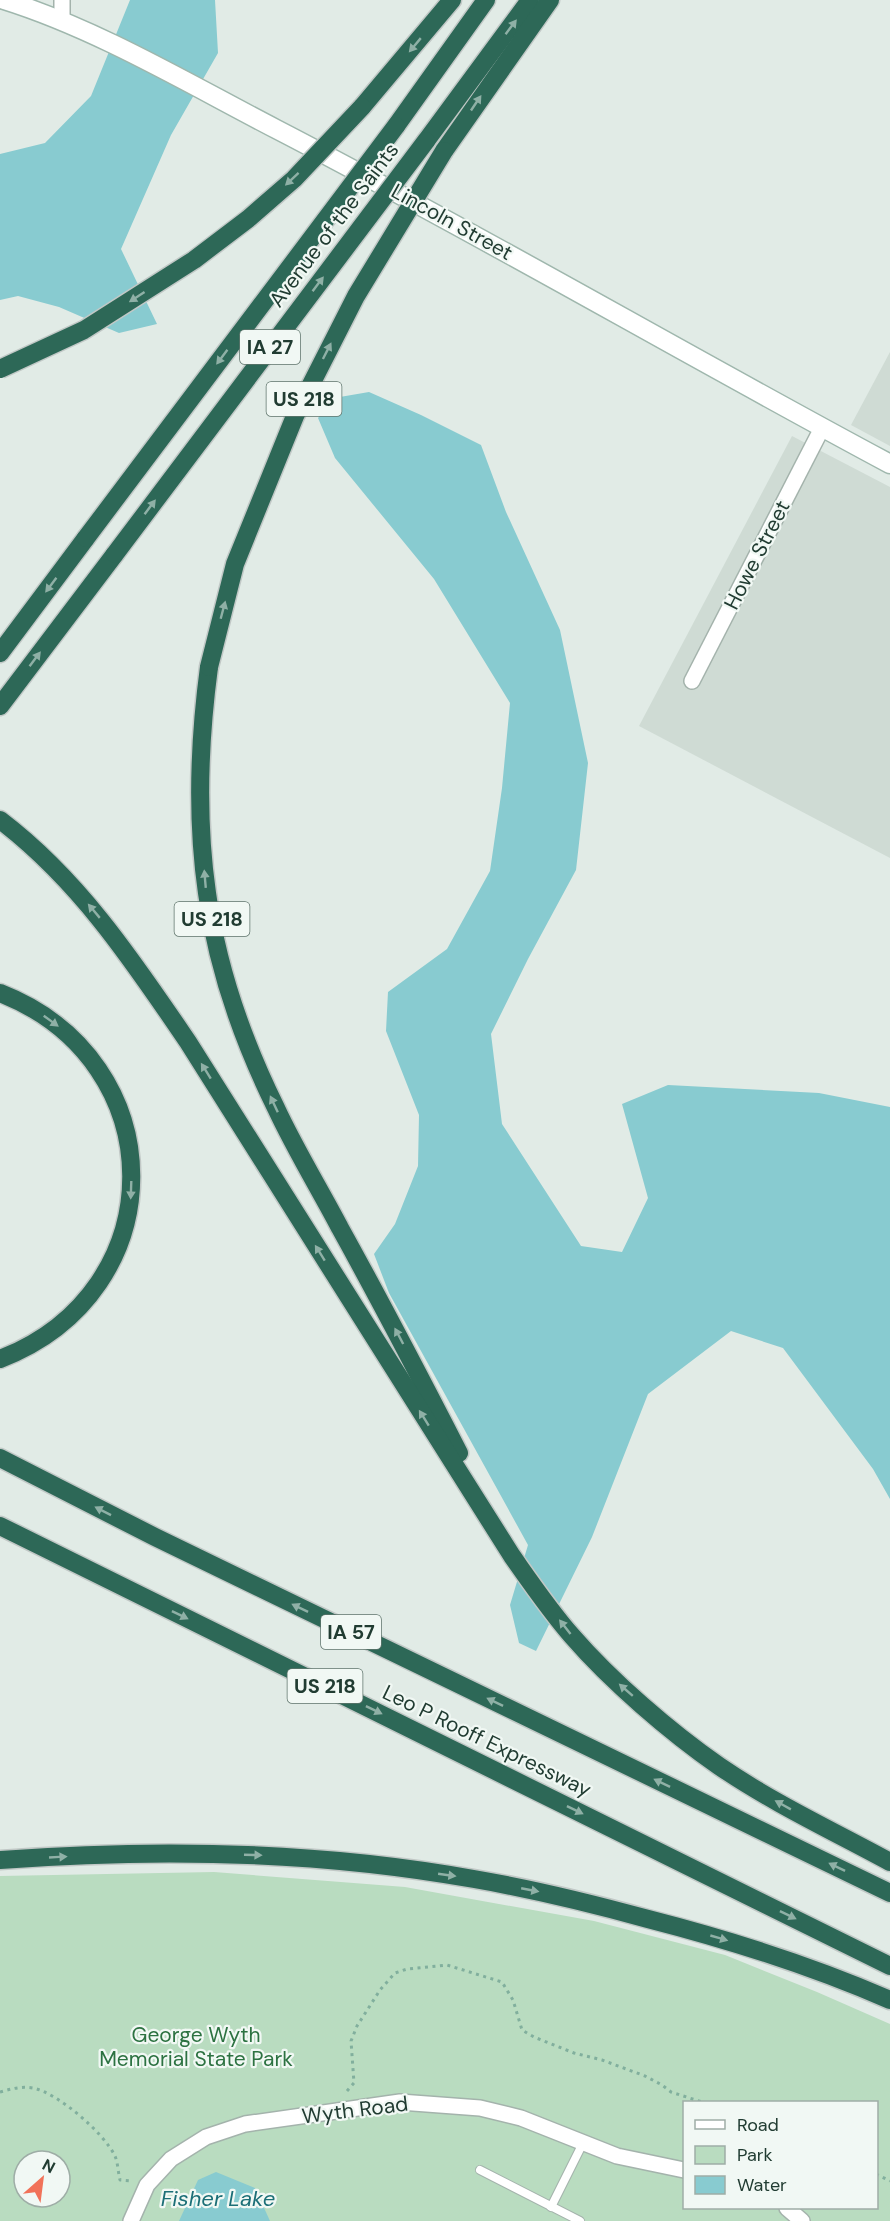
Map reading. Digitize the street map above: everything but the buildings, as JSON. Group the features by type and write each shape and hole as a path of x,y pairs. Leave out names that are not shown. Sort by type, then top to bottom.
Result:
{"highway":[{"path":"0,369 84,330 194,260 248,219 294,179 362,107 452,0"},
{"name":"Avenue of the Saints","path":"0,653 396,126 486,0"},
{"name":"Avenue of the Saints","path":"0,706 530,0"},
{"name":"US 218","path":"550,0 444,152 356,296 296,416 235,564 209,667 200,752 198,795 207,894 219,953 233,1002 253,1057 276,1109 406,1350 512,1556 566,1629 604,1671 665,1724 718,1766 780,1804 890,1862"},
{"path":"6,824 80,893 106,924 188,1042 512,1556"},
{"path":"0,993 17,1000 54,1022 87,1054 111,1091 120,1111 130,1154 131,1175 128,1218 112,1262 101,1281 70,1318 52,1333 32,1346 0,1359"},
{"name":"Leo P Rooff Expressway","path":"0,1458 156,1537 890,1893"},
{"name":"Leo P Rooff Expressway","path":"0,1526 890,1966"},
{"path":"0,1860 177,1852 260,1855 330,1860 472,1878 606,1908 724,1939 890,2000"}],"main road":[{"name":"Lincoln Street","path":"4,0 87,31 378,182 890,464"}],"street":[{"path":"62,0 62,20"},
{"name":"Howe Street","path":"692,681 822,428"},
{"name":"Wyth Road","path":"131,2221 147,2185 171,2159 206,2137 245,2124 400,2102 480,2108 520,2118 617,2156 683,2170"},
{"path":"788,2209 802,2221"}],"lane":[{"path":"551,2206 583,2143"},
{"path":"480,2170 580,2221"}],"path":[{"path":"340,2095 349,2091 354,2083 351,2041 357,2026 380,1990 395,1973 407,1969 447,1965 502,1982 513,2000 522,2030 534,2037 574,2053 614,2064 651,2079 670,2092 696,2101"},
{"path":"0,2092 19,2087 33,2088 81,2115 98,2132 116,2157 120,2180 130,2182 137,2179"}],"shaded area":[{"path":"890,352 890,446 851,425"},
{"path":"792,436 890,487 890,858 639,726"}],"green space":[{"name":"George Wyth Memorial State Park","path":"214,1872 405,1887 594,1921 725,1955 890,2024 890,2221 0,2221 0,1876"}],"water":[{"path":"130,0 215,0 218,53 171,135 121,249 157,324 119,333 59,307 18,296 0,300 0,154 45,143 91,96"},
{"path":"369,392 481,445 506,512 560,630 588,763 576,870 491,1034 502,1124 581,1246 622,1252 648,1198 622,1104 668,1085 819,1093 890,1107 890,1499 873,1469 783,1348 731,1331 648,1394 592,1537 536,1651 519,1643 510,1605 528,1545 389,1293 374,1254 395,1224 418,1166 419,1115 386,1031 388,992 447,949 490,871 502,788 510,703 434,579 335,458 318,418 334,398"},
{"name":"Fisher Lake","path":"216,2172 255,2188 270,2221 179,2221 198,2180"}]}
